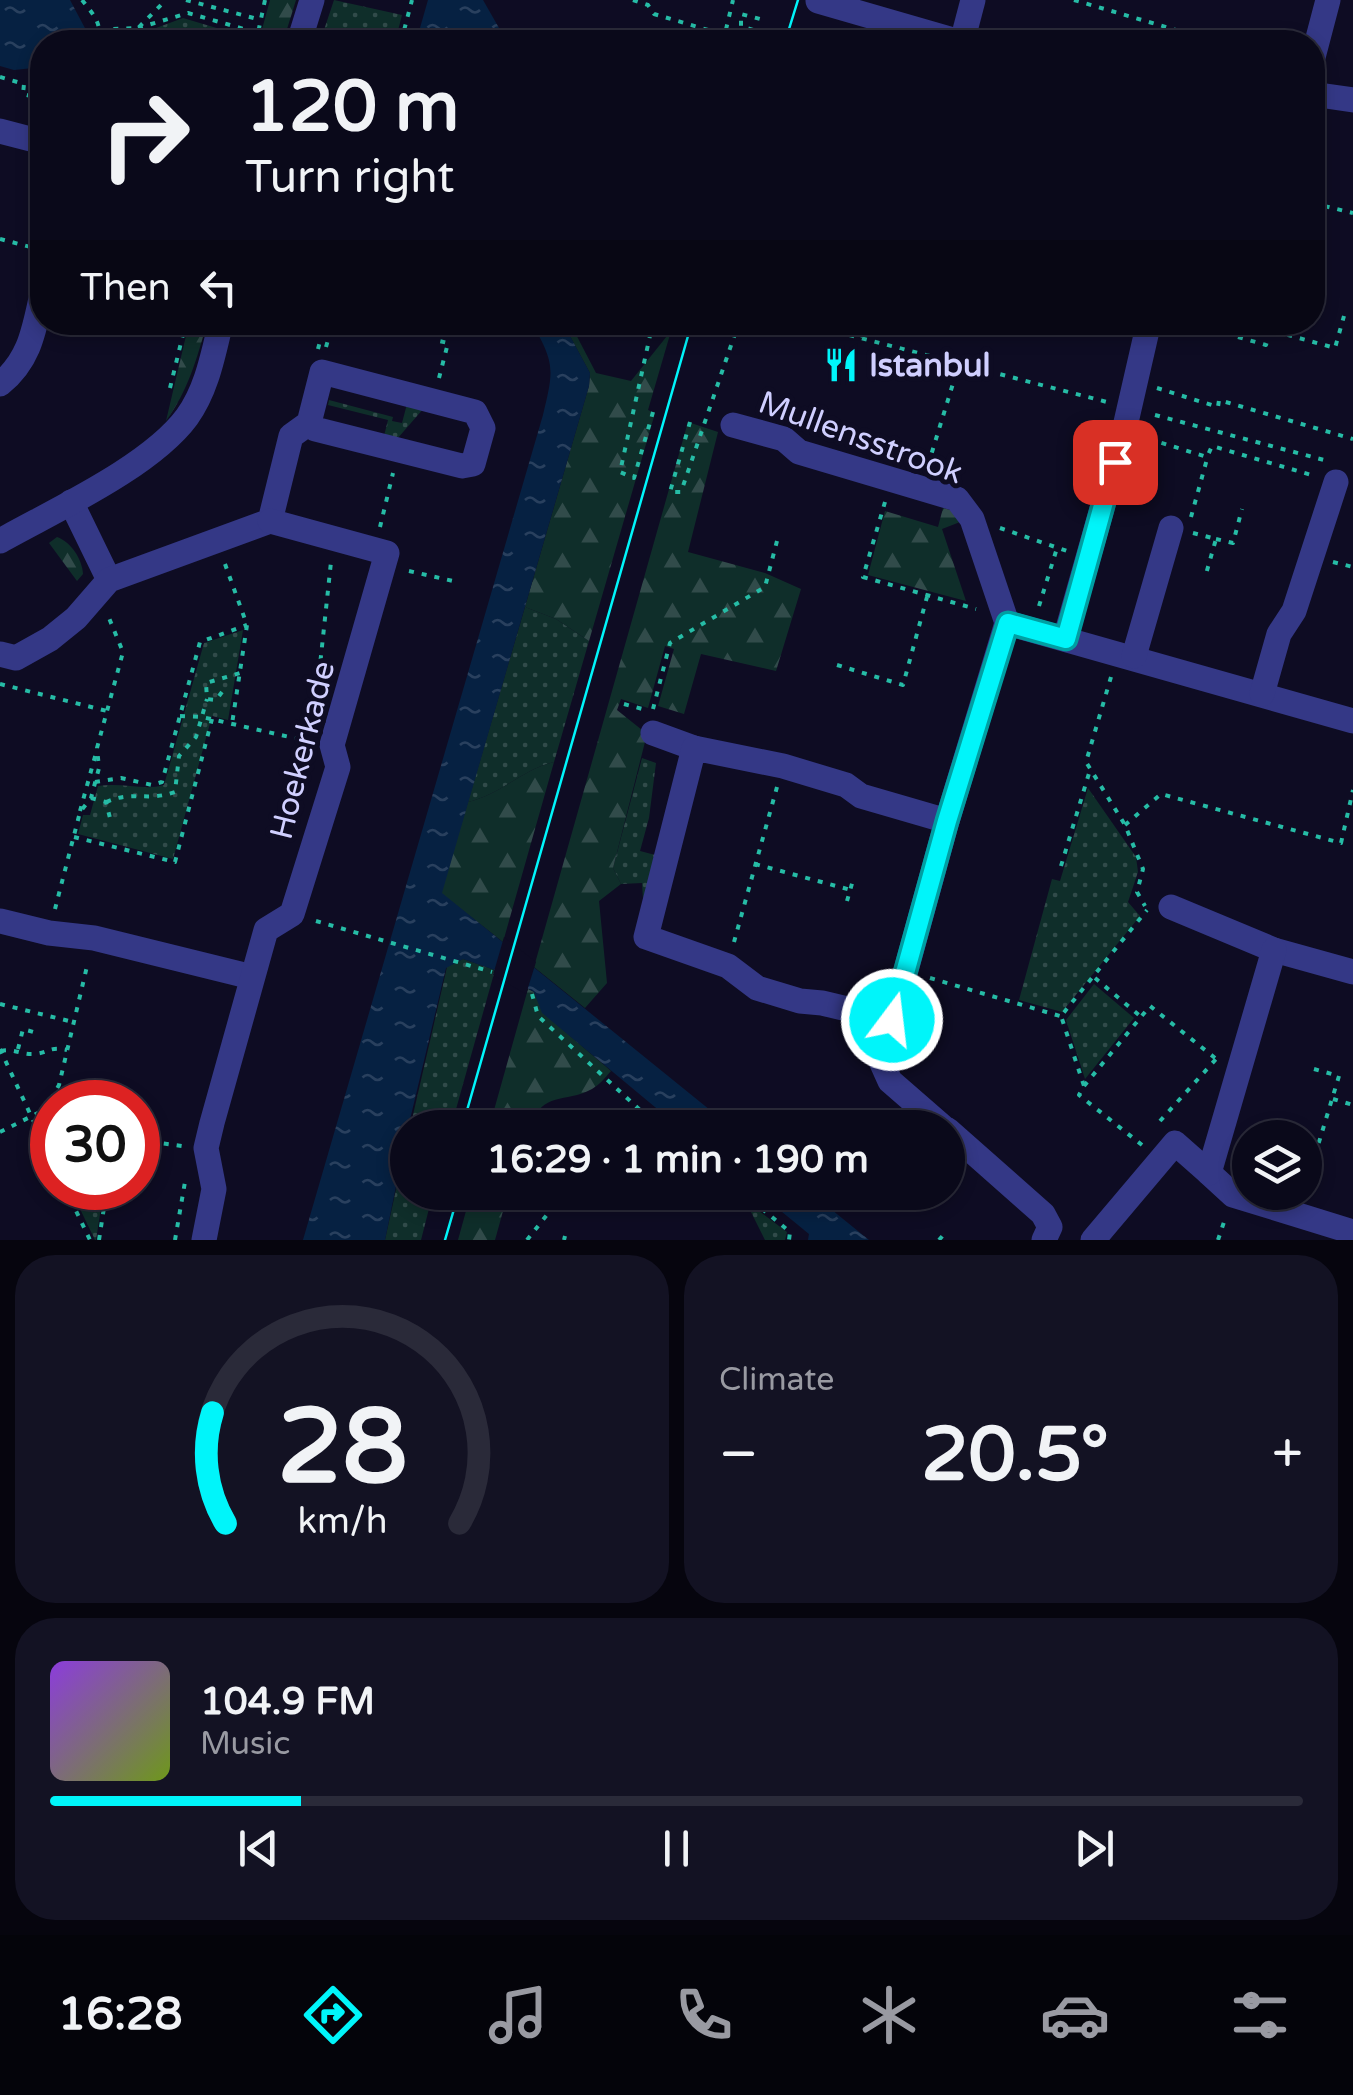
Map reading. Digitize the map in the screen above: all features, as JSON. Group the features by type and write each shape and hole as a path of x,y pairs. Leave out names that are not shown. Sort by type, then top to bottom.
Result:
{"street":[{"path":"302,30 312,0"},
{"path":"965,30 974,0"},
{"path":"1320,30 1328,0"},
{"path":"818,1 919,30"},
{"path":"1325,94 1353,100"},
{"path":"0,131 30,139"},
{"path":"0,384 17,370 32,335"},
{"path":"0,541 158,448 187,416 206,382 218,335"},
{"path":"1066,639 1127,420 1145,335"},
{"path":"270,521 291,436 309,423 322,372 475,412 483,428 473,464 462,466 315,429 309,423"},
{"name":"Mullensstrook","path":"733,424 784,439 799,452 957,500 972,518 1006,620"},
{"path":"1262,694 1279,634 1294,611 1333,472"},
{"path":"71,502 101,589"},
{"path":"0,654 16,658 50,639 76,618 101,589 270,521 334,538 379,558"},
{"path":"1126,654 1171,528"},
{"name":"Hoekerkade","path":"204,1240 214,1190 206,1148 266,930 292,914 338,767 332,746 379,558"},
{"path":"924,1110 890,1081 881,1060 1006,620 1353,722"},
{"path":"651,722 694,748 783,766 846,786 861,796 947,821"},
{"path":"694,748 646,938 728,966 757,988 800,1002 822,1002 892,1020"},
{"path":"1159,908 1274,950 1353,972"},
{"path":"0,922 94,938 252,977"},
{"path":"1209,1173 1274,950"},
{"path":"1093,1240 1175,1143 1233,1195 1353,1232"},
{"path":"965,1145 1044,1214 1047,1234 1078,1240"}],"path":[{"path":"82,0 97,19 100,30"},
{"path":"138,28 166,0"},
{"path":"186,0 262,20"},
{"path":"259,30 265,0"},
{"path":"403,30 412,0"},
{"path":"632,0 648,4 654,14 708,30"},
{"path":"726,30 733,0"},
{"path":"1074,0 1176,30"},
{"path":"111,30 138,28 188,13 248,30"},
{"path":"752,30 741,26 741,14 760,19"},
{"path":"0,77 24,84 23,94 30,96"},
{"path":"1325,206 1353,213"},
{"path":"0,239 30,247"},
{"path":"1288,335 1335,348 1344,316"},
{"path":"170,388 183,335"},
{"path":"316,357 322,335"},
{"path":"433,400 448,343 439,341 441,335"},
{"path":"650,335 620,472 634,478 653,412"},
{"path":"690,422 670,492 681,492 735,335"},
{"path":"857,335 959,364 1127,420 1333,472"},
{"path":"1238,337 1266,345 1269,335"},
{"path":"921,489 959,364"},
{"path":"1133,381 1218,407 1219,400 1353,439"},
{"path":"1127,420 1207,457"},
{"path":"1242,509 1233,543 1187,532 1212,446 1333,472"},
{"path":"399,450 379,558 453,581"},
{"path":"891,481 863,577 1006,620"},
{"path":"972,518 1088,556"},
{"path":"313,723 334,538"},
{"path":"1206,574 1216,538"},
{"path":"216,541 247,625 232,724"},
{"path":"624,704 651,722 670,643 765,587 777,541"},
{"path":"1033,630 1057,548"},
{"path":"49,933 123,652 102,602 101,589"},
{"path":"837,666 904,685 927,596"},
{"path":"95,782 121,778 162,782 200,642 247,625"},
{"path":"1061,1016 1159,908 1138,892 1143,870 1125,825 1086,762 1126,654"},
{"path":"91,798 106,802 126,793 155,799 175,792 180,756 196,737 202,717 206,683 240,673"},
{"path":"0,684 107,712"},
{"path":"206,698 216,700 222,692"},
{"path":"180,716 202,717 332,746"},
{"path":"74,837 175,862 212,719"},
{"path":"80,812 91,798 99,768 97,748"},
{"path":"728,966 783,766"},
{"path":"1061,866 1091,770"},
{"path":"1125,825 1162,794 1340,843 1353,790"},
{"path":"106,802 112,822"},
{"path":"755,864 850,890"},
{"path":"847,901 854,880"},
{"path":"292,914 492,972"},
{"path":"60,1080 94,938"},
{"path":"906,971 1061,1016"},
{"path":"1095,978 1140,1016"},
{"path":"532,994 538,1016 641,1110"},
{"path":"0,1004 73,1022"},
{"path":"1160,1161 1079,1095 1140,1016 1150,1006 1215,1058 1242,1064"},
{"path":"1061,1016 1084,1086"},
{"path":"17,1051 23,1030 37,1033"},
{"path":"30,1112 0,1050 34,1054 52,1047 67,1050"},
{"path":"1154,1130 1215,1058"},
{"path":"1314,1069 1339,1076 1322,1133"},
{"path":"1333,1099 1353,1105"},
{"path":"0,1132 30,1117"},
{"path":"160,1143 191,1148"},
{"path":"76,1210 90,1240"},
{"path":"100,1240 104,1210"},
{"path":"527,1240 551,1210"},
{"path":"764,1210 790,1232 789,1240"},
{"path":"939,1240 944,1234"}],"green space":[{"path":"270,0 296,0 287,30 262,30"},
{"path":"334,0 402,15 398,30 324,30"},
{"path":"183,18 223,30 151,30"},
{"path":"186,335 203,335 186,386 166,421"},
{"path":"569,335 576,335 596,373 631,381 670,335 648,410 655,413 589,641 556,619 525,607 590,373"},
{"path":"329,400 393,417 392,421 402,423 407,404 424,408 397,439 384,436 388,420 328,405"},
{"path":"688,422 718,432 688,552 765,573 801,589 776,671 701,654 684,714 658,706 674,649 665,646 648,708 621,699 617,710 647,734 613,868 621,884 599,901 607,983 585,1008 534,967"},
{"path":"943,508 954,511 960,522 942,529 966,601 868,575 885,511 938,527"},
{"path":"57,537 78,557 83,574 77,581 49,543"},
{"path":"525,607 556,619 589,641 554,762 468,802"},
{"path":"243,630 228,720 212,716 173,859 78,834 83,815 90,815 98,786 164,785 204,643"},
{"path":"642,758 656,763 640,851 659,856 643,899 642,883 621,884 613,868"},
{"path":"554,762 503,942 441,893 468,802"},
{"path":"1088,788 1136,857 1138,872 1128,902 1140,916 1062,1012 1019,1000 1052,879 1060,881"},
{"path":"463,959 495,970 456,1110 414,1110 447,967"},
{"path":"1094,984 1134,1018 1085,1079 1066,1020"},
{"path":"528,989 534,992 543,1013 611,1071 592,1089 555,1100 539,1110 494,1110"},
{"path":"81,1210 101,1210 95,1240"},
{"path":"392,1210 429,1210 421,1240 385,1240"},
{"path":"466,1210 503,1210 495,1240 458,1240"},
{"path":"750,1210 758,1210 787,1232 785,1240 765,1240"}],"water":[{"path":"0,0 70,0 86,30 30,30 30,68 0,66"},
{"path":"428,0 483,0 500,30 419,30"},
{"path":"538,335 569,335 590,373 589,386 442,893 710,1110 659,1110 542,1013 534,992 495,970 463,959 446,968 412,1110 390,1110 391,1210 385,1240 303,1240 543,415 549,387 548,358"},
{"path":"780,1210 832,1210 869,1240 808,1240 809,1234"}],"pier":[{"path":"504,937 536,962 526,994 493,975"}],"tram line":[{"path":"789,30 798,0"},
{"path":"467,1110 688,335"},
{"path":"445,1240 454,1210"}],"place":[{"name":"Istanbul","path":"841,365"}],"route":[{"path":"892,1020 947,821 1008,623 1066,639 1115,462"}]}
